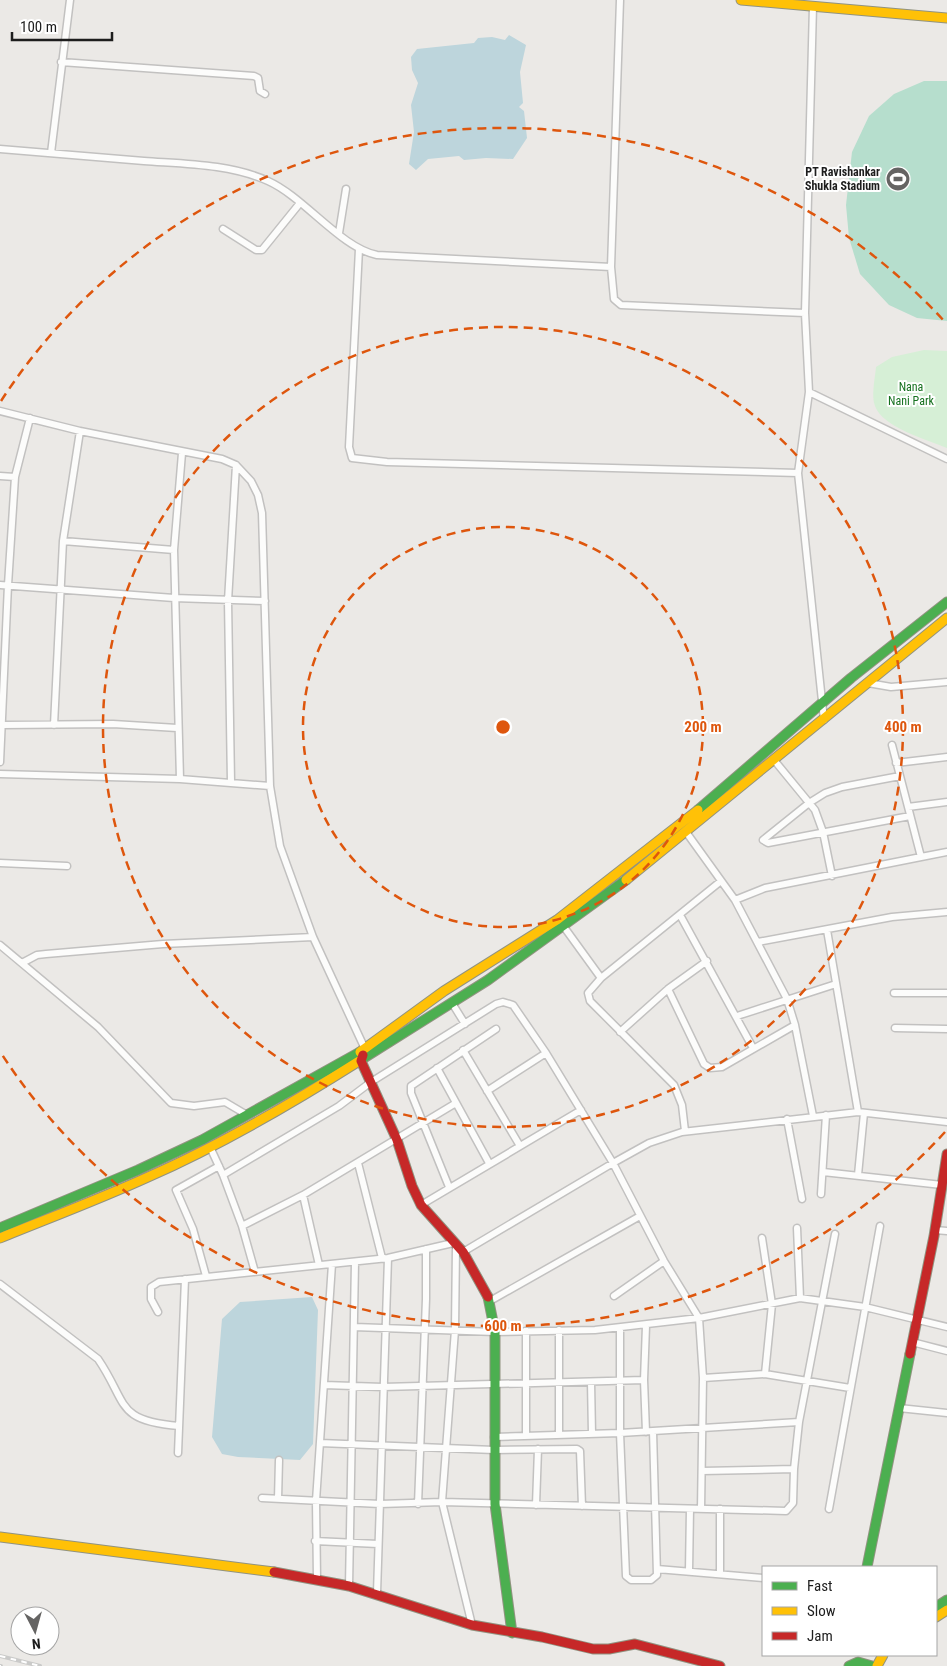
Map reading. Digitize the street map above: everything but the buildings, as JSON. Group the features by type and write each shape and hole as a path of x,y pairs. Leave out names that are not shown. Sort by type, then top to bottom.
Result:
{"main road":[{"path":"741,0 808,4 947,18"},
{"path":"0,1228 138,1170 247,1116 365,1049 444,991 564,914 679,827 821,705 947,602"},
{"path":"0,1238 149,1177 210,1147 361,1061 452,1003 564,928 636,873 824,721 947,618"},
{"path":"365,1049 361,1061 397,1140 412,1186 421,1205 457,1247 490,1302 495,1332 495,1504 512,1633"},
{"path":"868,1566 916,1321 936,1230 947,1154"},
{"path":"0,1537 260,1569 317,1579 377,1594 472,1625 598,1649 636,1644 720,1666"},
{"path":"852,1662 868,1660"}],"street":[{"path":"51,153 70,0"},
{"path":"620,0 611,267 614,298 621,305 805,313"},
{"path":"808,4 805,313 809,392 798,473 824,721"},
{"path":"61,62 254,76 258,78 261,93 265,94"},
{"path":"0,149 211,166 248,174 269,181 359,249 384,257 611,267"},
{"path":"339,233 346,190"},
{"path":"223,229 256,250 262,250 300,203"},
{"path":"359,249 348,447 352,458 387,462 798,473"},
{"path":"809,392 947,459"},
{"path":"0,411 80,431 222,459 236,465 251,481 258,495 264,538 264,601 270,786 280,846 313,937 365,1049"},
{"path":"0,762 8,585 16,477 30,418"},
{"path":"54,725 63,541 80,431"},
{"path":"180,779 177,728 174,550 182,452"},
{"path":"231,782 228,601 236,465"},
{"path":"0,476 16,477"},
{"path":"63,541 174,550"},
{"path":"0,584 174,598 264,601"},
{"path":"868,683 891,687 947,682"},
{"path":"2,724 113,724 177,728"},
{"path":"892,745 921,857"},
{"path":"896,763 947,757"},
{"path":"774,760 815,810 823,832 832,876"},
{"path":"0,774 180,779 270,786"},
{"path":"900,776 842,787 825,793 764,838 764,842 768,843 910,816"},
{"path":"908,807 947,802"},
{"path":"686,832 735,900 787,999 795,1025 813,1116"},
{"path":"735,900 765,888 947,852"},
{"path":"0,863 68,866"},
{"path":"684,1131 682,1105 674,1085 620,1032 588,997 589,989 722,881"},
{"path":"758,942 892,918 947,912"},
{"path":"680,915 707,961 753,1048"},
{"path":"564,928 601,978"},
{"path":"827,930 861,1113 858,1175"},
{"path":"22,963 37,955 46,954 163,944 313,937"},
{"path":"0,945 98,1027 171,1103 194,1106 225,1102 247,1116"},
{"path":"620,1032 668,989 707,961"},
{"path":"737,1016 836,984"},
{"path":"668,989 707,1067 722,1067 795,1025"},
{"path":"894,993 947,993"},
{"path":"452,1003 463,1021"},
{"path":"223,1175 339,1106 371,1082 463,1021 496,1004 508,1003 513,1006 546,1053 613,1163 664,1261 699,1318 703,1378 701,1509"},
{"path":"895,1028 947,1029"},
{"path":"448,1187 411,1093 411,1086 496,1029"},
{"path":"463,1050 520,1146"},
{"path":"487,1091 546,1053"},
{"path":"437,1068 489,1163"},
{"path":"242,1226 303,1195 456,1103"},
{"path":"421,1205 448,1187 580,1110"},
{"path":"158,1312 151,1298 151,1287 159,1282 355,1262 426,1249 457,1247 649,1143 684,1131 813,1116 861,1113 947,1122"},
{"path":"821,1194 826,1115"},
{"path":"787,1119 802,1200"},
{"path":"210,1147 223,1175 242,1226 255,1272"},
{"path":"358,1163 385,1258 386,1328 377,1594"},
{"path":"206,1276 193,1229 176,1190 219,1166"},
{"path":"823,1172 942,1185"},
{"path":"303,1195 319,1265"},
{"path":"490,1302 640,1216"},
{"path":"829,1509 880,1226"},
{"path":"797,1228 800,1298"},
{"path":"936,1230 947,1231"},
{"path":"262,1498 380,1504 442,1502 786,1511 790,1509 793,1503 794,1469 799,1422 835,1234"},
{"path":"762,1238 772,1304 765,1374"},
{"path":"457,1247 456,1330 442,1502 472,1625"},
{"path":"418,1504 426,1249"},
{"path":"614,1296 664,1261"},
{"path":"349,1586 355,1262"},
{"path":"317,1579 315,1541 316,1501 332,1264"},
{"path":"178,1453 185,1279"},
{"path":"0,1284 98,1359 107,1372 117,1395 137,1417 145,1422 179,1426"},
{"path":"354,1327 495,1332 620,1328 699,1318 800,1298 865,1307 916,1321 947,1327"},
{"path":"620,1328 620,1433 627,1578 651,1580 655,1578 657,1569 655,1508 644,1380 646,1326"},
{"path":"559,1330 559,1434"},
{"path":"526,1331 526,1436"},
{"path":"912,1342 947,1351"},
{"path":"703,1378 765,1374 850,1388"},
{"path":"324,1385 384,1387 644,1380"},
{"path":"590,1382 592,1434"},
{"path":"899,1408 947,1413"},
{"path":"494,1437 620,1433 799,1422"},
{"path":"320,1443 494,1450 579,1449 582,1506"},
{"path":"536,1505 538,1449"},
{"path":"278,1499 279,1460"},
{"path":"702,1471 794,1469"},
{"path":"689,1572 690,1509"},
{"path":"720,1509 720,1574"},
{"path":"315,1541 378,1544"},
{"path":"657,1569 762,1578"}],"green space":[{"name":"PT Ravishankar Shukla Stadium","path":"924,81 947,81 947,321 917,318 889,305 860,274 849,238 846,205 852,152 869,116 894,94"},
{"name":"Nana Nani Park","path":"924,350 947,351 947,448 906,432 896,426 879,414 874,402 873,392 876,367 892,357"}],"water":[{"path":"509,35 526,45 520,72 523,103 519,107 524,111 527,138 513,159 486,158 464,160 459,156 428,159 416,170 409,164 414,132 411,105 418,83 412,70 411,57 417,49 474,43 478,38 492,37 505,40"},
{"path":"312,1297 318,1310 313,1444 300,1460 238,1457 222,1454 212,1437 222,1319 240,1302"}],"railway":[{"path":"0,1656 40,1666"}],"traffic: fast":[{"path":"698,810 851,678 947,602"},
{"path":"359,1061 488,980 626,880"},
{"path":"0,1228 138,1170 202,1140 360,1052"},
{"path":"488,1297 495,1332 495,1504 512,1633"},
{"path":"867,1566 910,1354"},
{"path":"937,1606 947,1600"},
{"path":"849,1666 858,1662 872,1666"}],"traffic: slow":[{"path":"741,0 947,18"},
{"path":"626,880 947,618"},
{"path":"360,1052 444,991 557,920 698,810"},
{"path":"0,1238 112,1193 175,1165 229,1138 308,1093 359,1061"},
{"path":"0,1537 274,1572"},
{"path":"937,1616 947,1610"},
{"path":"877,1666 882,1656"}],"traffic: jam":[{"path":"363,1055 361,1061 397,1140 412,1186 421,1205 463,1252 488,1297"},
{"path":"910,1354 934,1236 947,1154"},
{"path":"274,1572 349,1586 472,1625 542,1637 593,1649 609,1649 635,1644 720,1666"}],"place":[{"name":"PT Ravishankar Shukla Stadium","path":"898,179"}]}
